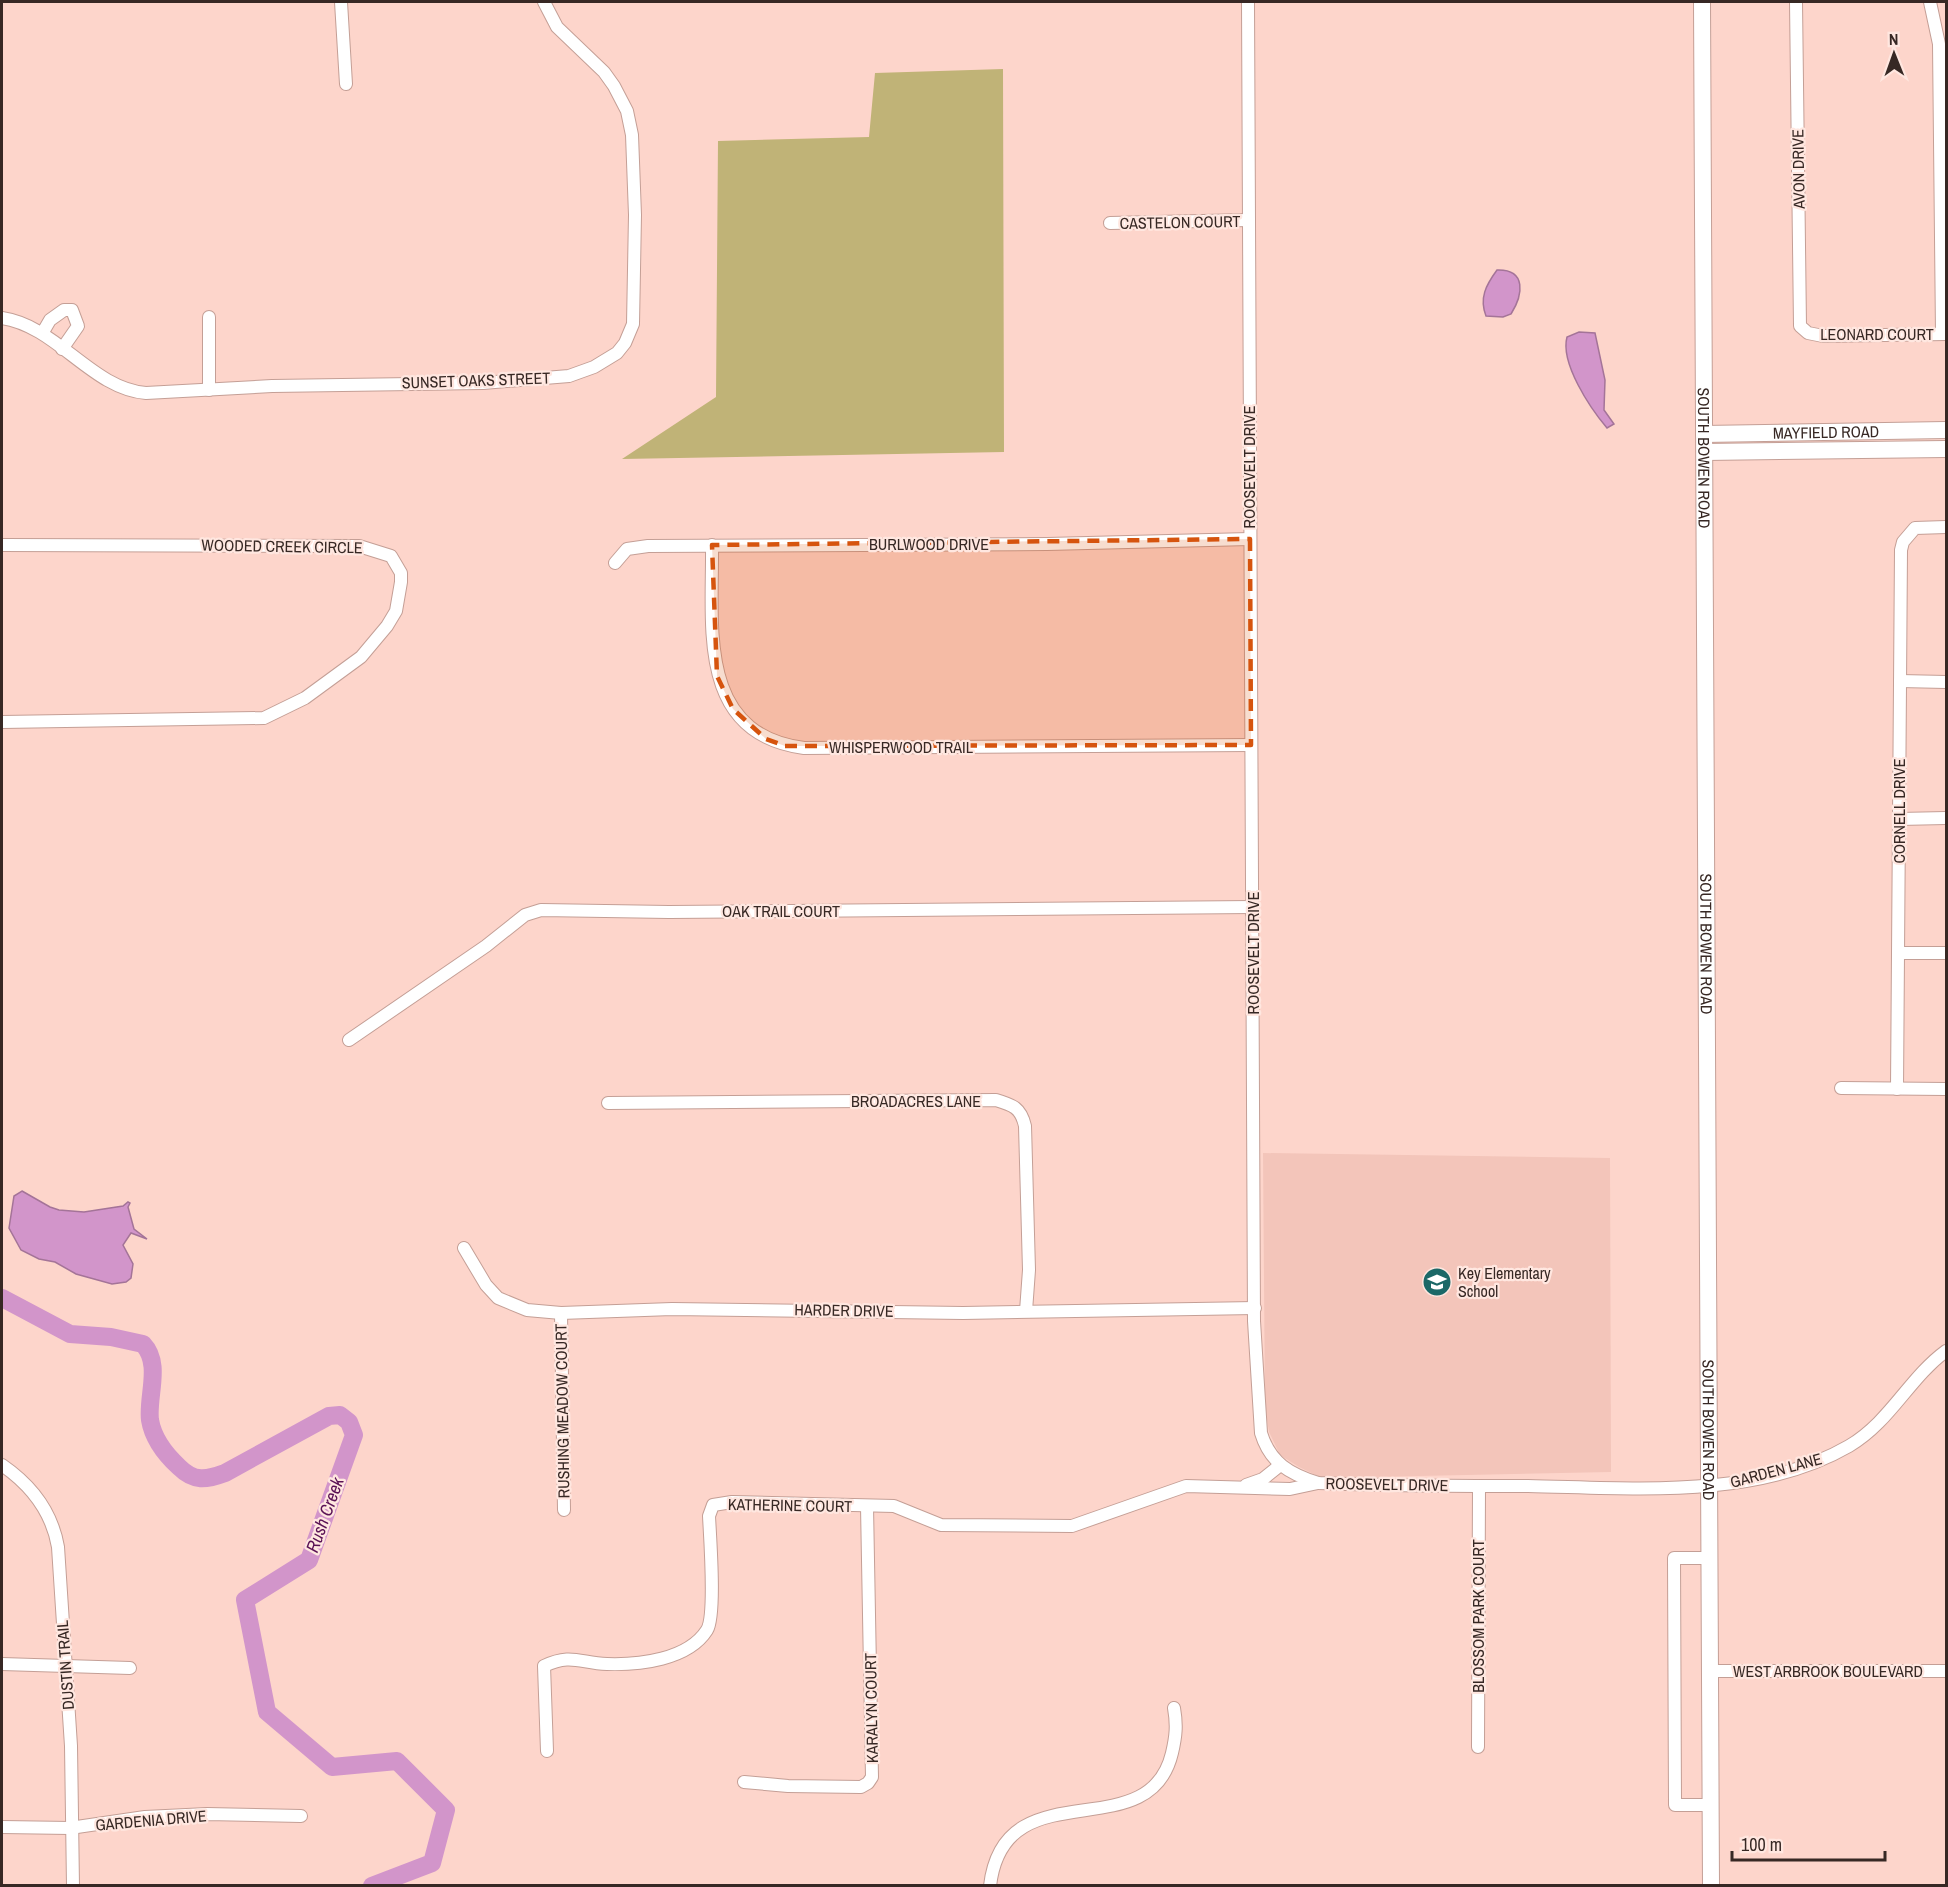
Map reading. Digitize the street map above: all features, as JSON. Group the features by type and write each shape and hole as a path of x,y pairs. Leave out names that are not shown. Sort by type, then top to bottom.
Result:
{"main road":[{"name":"SOUTH BOWEN ROAD","path":"1702,2 1711,1886"},
{"name":"MAYFIELD ROAD","path":"1704,434 1947,430"},
{"path":"1705,452 1947,449"}],"street":[{"path":"341,2 346,84"},
{"name":"SUNSET OAKS STREET","path":"2,318 18,321 43,332 62,349 128,392 376,383 483,383 569,376 594,367 616,353 625,343 633,324 635,215 632,135 627,111 614,86 604,72 557,27 544,2"},
{"name":"ROOSEVELT DRIVE","path":"1248,2 1254,1308 1262,1433 1265,1445 1279,1466 1299,1477 1318,1483 1708,1486"},
{"name":"AVON DRIVE","path":"1796,2 1799,320 1800,326 1808,333"},
{"path":"1930,2 1939,44 1944,334"},
{"name":"CASTELON COURT","path":"1110,223 1249,220"},
{"path":"43,332 50,320 64,309 72,310 78,326 62,349"},
{"path":"209,317 209,390"},
{"name":"LEONARD COURT","path":"1808,333 1823,336 1944,334"},
{"name":"CORNELL DRIVE","path":"1898,1089 1901,550 1908,535 1915,528 1947,527"},
{"name":"BURLWOOD DRIVE","path":"615,563 627,549 712,545 1047,544 1250,539"},
{"name":"WOODED CREEK CIRCLE","path":"2,545 359,546 391,556 401,573 396,611 361,657 305,698 264,718 2,722"},
{"name":"WHISPERWOOD TRAIL","path":"712,545 713,652 717,676 734,709 749,726 766,739 804,748 1251,745"},
{"path":"1900,681 1947,682"},
{"path":"1899,819 1947,818"},
{"name":"OAK TRAIL COURT","path":"349,1040 486,946 525,915 541,910 681,912 1253,907"},
{"path":"1898,952 1947,952"},
{"path":"1841,1088 1947,1089"},
{"name":"BROADACRES LANE","path":"608,1103 996,1100 1016,1107 1023,1113 1025,1126 1029,1270 1026,1311"},
{"name":"HARDER DRIVE","path":"464,1248 486,1285 498,1298 527,1310 561,1313 672,1309 1026,1311 1254,1308"},
{"name":"RUSHING MEADOW COURT","path":"561,1313 564,1510"},
{"name":"GARDEN LANE","path":"1708,1486 1744,1480 1808,1464 1850,1445 1887,1416 1947,1351"},
{"name":"DUSTIN TRAIL","path":"2,1465 30,1489 43,1506 55,1529 71,1746 70,1828 73,1886"},
{"name":"KATHERINE COURT","path":"1242,1486 1263,1479 1279,1466"},
{"name":"KATHERINE COURT","path":"548,1751 544,1666 561,1658 608,1664 675,1656 688,1650 708,1629 712,1611 709,1516 712,1505 732,1502 894,1506 941,1525 1072,1526 1186,1486 1290,1489 1318,1483"},
{"name":"BLOSSOM PARK COURT","path":"1478,1747 1479,1486"},
{"name":"KARALYN COURT","path":"744,1782 788,1786 861,1787 872,1777 867,1506"},
{"path":"1709,1558 1674,1558 1675,1805 1710,1804"},
{"path":"2,1664 130,1668"},
{"name":"WEST ARBROOK BOULEVARD","path":"1709,1671 1947,1671"},
{"path":"990,1886 998,1856 1013,1834 1025,1824 1064,1812 1106,1808 1146,1795 1168,1768 1178,1727 1174,1708"},
{"name":"GARDENIA DRIVE","path":"2,1827 70,1828 155,1816 207,1814 301,1816"}],"highlighted area":[{"path":"1250,539 1251,745 785,746 766,739 733,709 717,676 712,545"}],"shaded area":[{"path":"1003,69 1004,452 622,459 716,397 718,141 869,137 875,73"},
{"path":"1497,270 1514,274 1520,284 1515,307 1511,314 1503,317 1486,316 1483,303 1487,286"},
{"path":"1579,332 1595,333 1605,380 1604,410 1614,424 1607,428 1578,385 1568,359 1567,337"},
{"name":"Key Elementary School","path":"1263,1153 1610,1158 1611,1472 1322,1478 1280,1455 1269,1432 1265,1406"},
{"path":"22,1191 59,1210 84,1212 130,1203 128,1207 134,1229 147,1239 131,1233 123,1245 133,1264 131,1278 126,1282 112,1284 76,1274 55,1262 39,1259 21,1250 9,1228 14,1196"}],"waterway":[{"name":"Rush Creek","path":"2,1298 70,1334 111,1337 143,1344 152,1361 150,1420 154,1433 174,1462 195,1477 206,1478 225,1473 329,1416 340,1415 349,1422 354,1435 309,1560 245,1600 267,1712 332,1767 397,1761 446,1810 432,1863 372,1886"}],"place":[{"name":"Key Elementary School","path":"1437,1282"}]}
